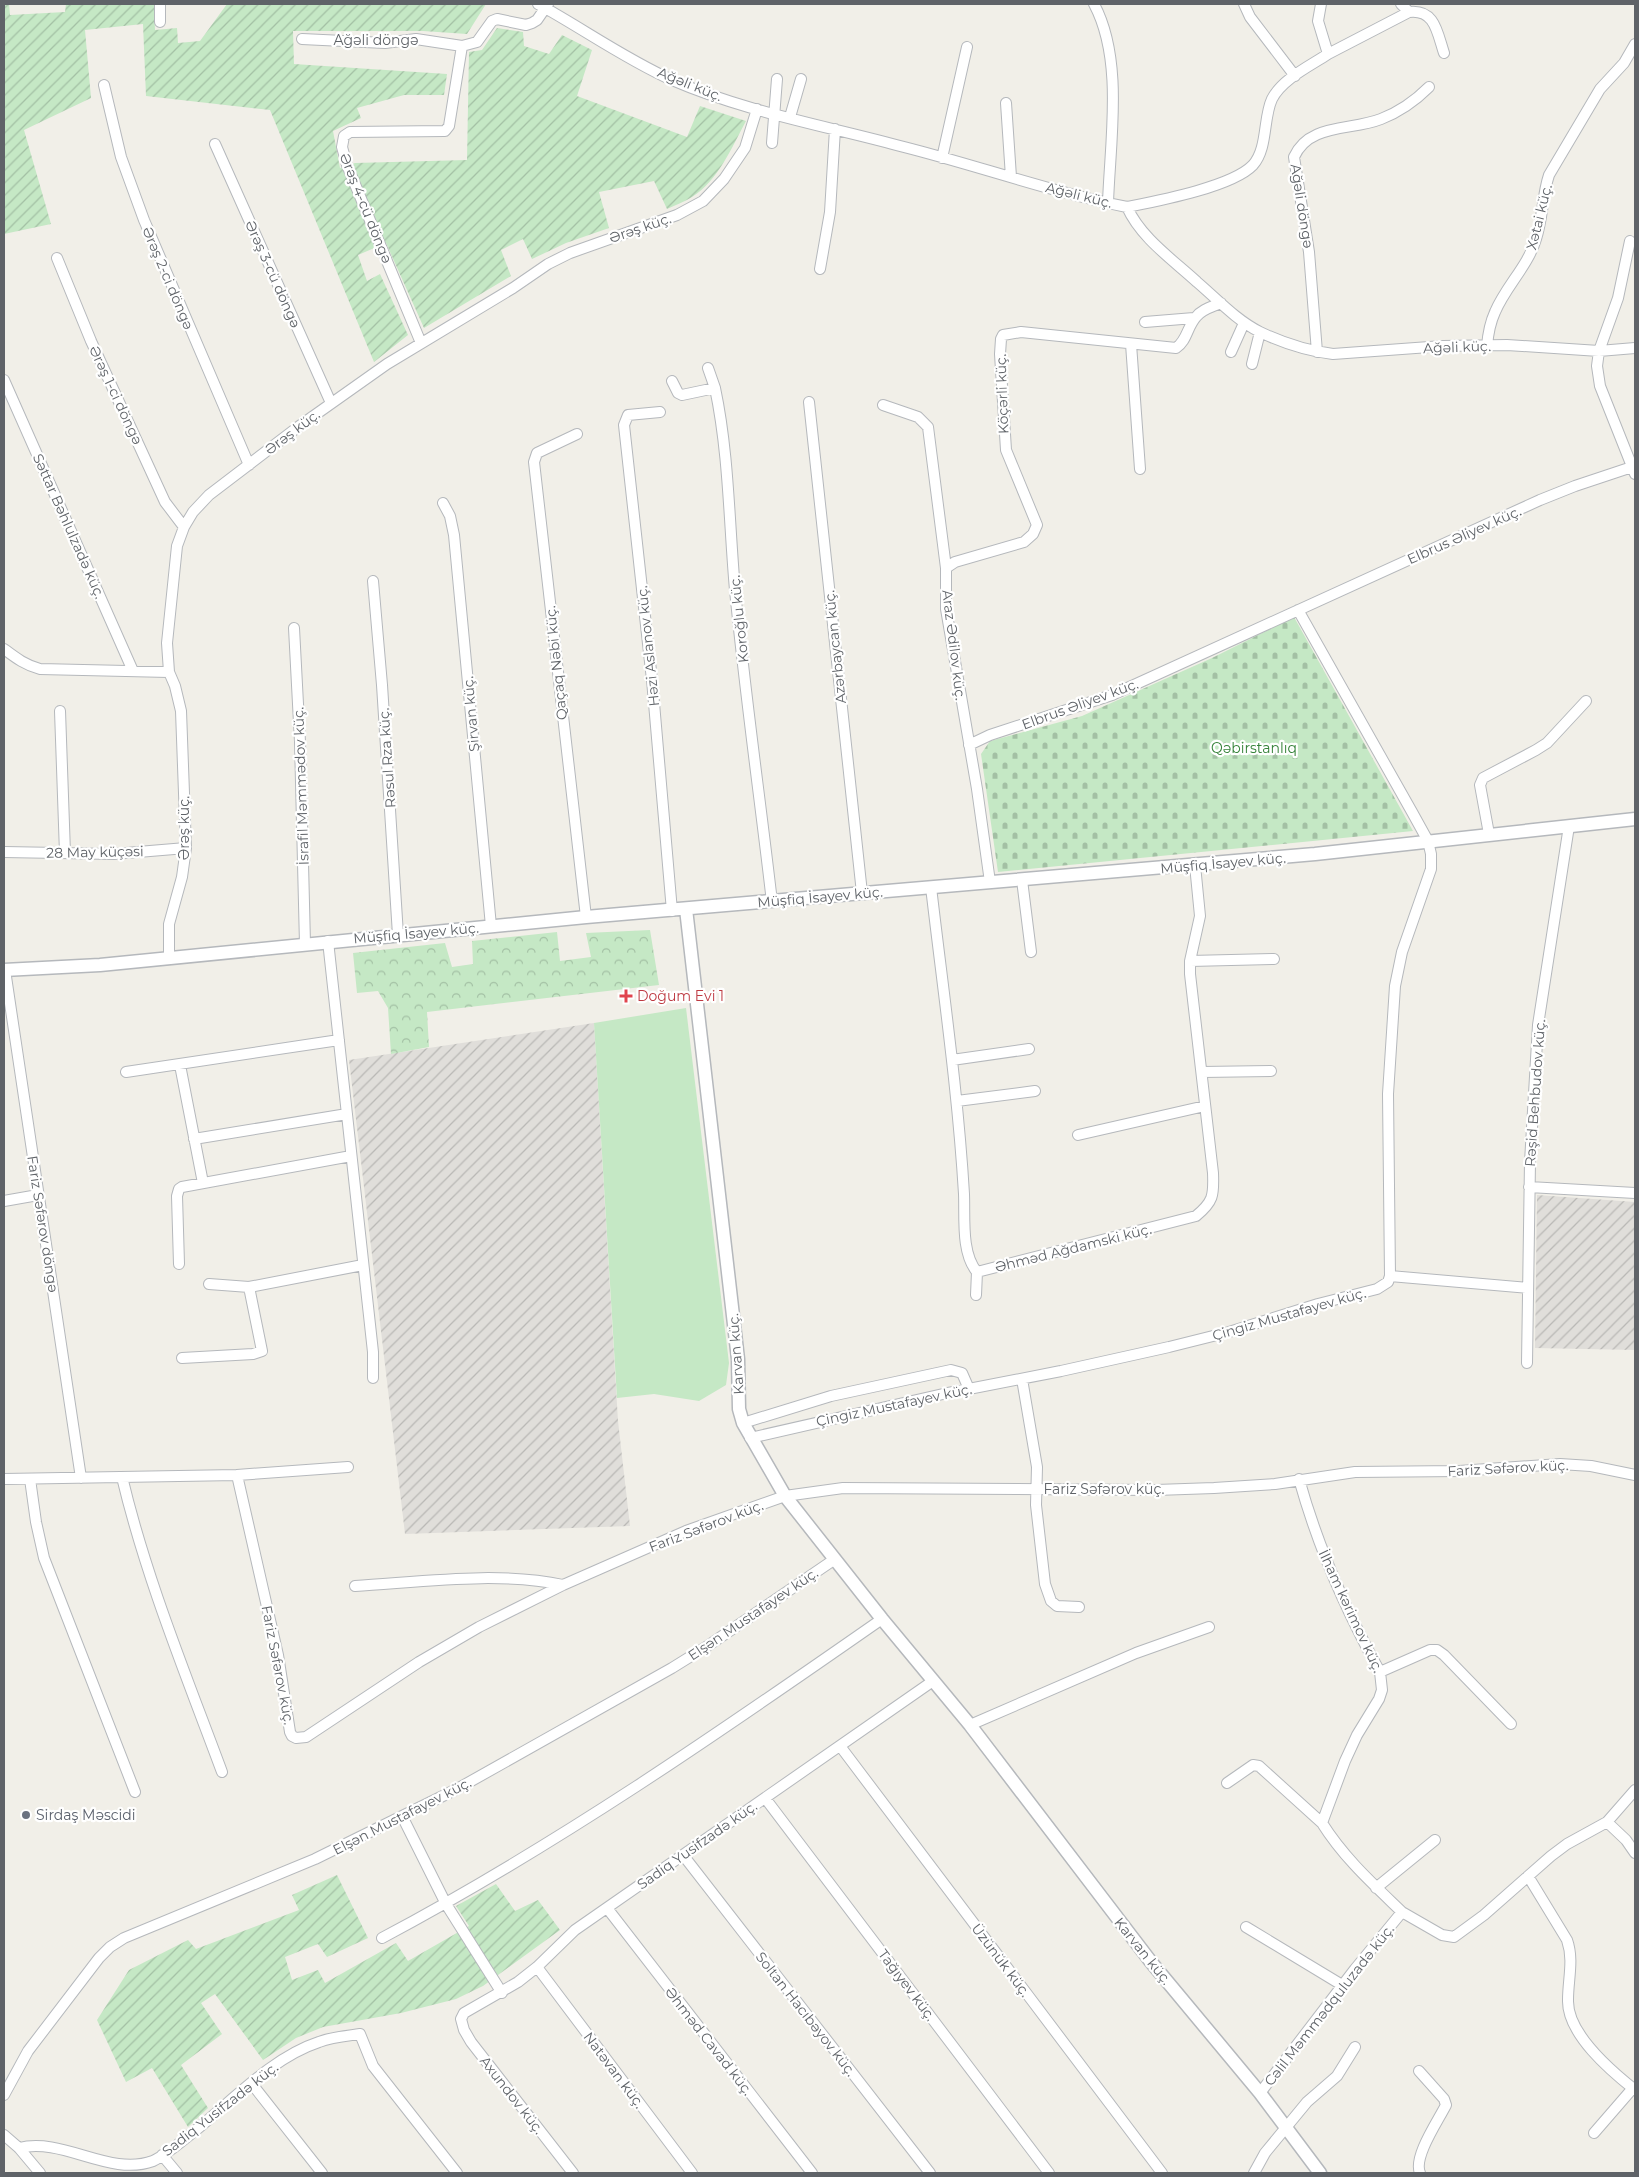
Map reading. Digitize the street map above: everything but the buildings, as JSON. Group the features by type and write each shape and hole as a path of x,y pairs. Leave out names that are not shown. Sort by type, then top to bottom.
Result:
{"street":[{"path":"160,4 160,22"},
{"path":"1094,4 1106,31 1112,72 1108,203"},
{"path":"1244,4 1250,17 1295,76"},
{"path":"1321,4 1318,20 1328,54"},
{"path":"1401,4 1409,12"},
{"path":"462,46 477,42 492,21 503,20 526,25 537,20 544,5"},
{"name":"Ağəli küç.","path":"544,5 672,79 758,109 942,158 1085,199 1126,207 1139,228 1244,323 1288,344 1317,352 1357,354 1427,347 1487,346 1599,350 1635,348"},
{"path":"1126,207 1206,187 1228,179 1252,165 1258,157 1271,100 1278,89 1328,54 1409,12 1419,11 1426,14 1432,20 1444,53"},
{"name":"Ağəli döngə","path":"302,39 385,43 416,39 462,46"},
{"name":"Xətai küç.","path":"1487,346 1489,328 1495,312 1530,255 1537,238 1546,185 1550,175 1600,89 1624,63 1635,44"},
{"name":"Ərəş 4-cü döngə","path":"421,343 347,165 342,147 344,136 350,132 445,131 449,126 462,46"},
{"path":"942,158 967,47"},
{"path":"772,143 777,79"},
{"path":"790,117 800,79"},
{"name":"Ərəş 2-ci döngə","path":"104,85 121,157 144,220 249,464"},
{"name":"Ağəli döngə","path":"1317,352 1309,252 1294,157 1298,147 1306,140 1322,132 1380,120 1419,97 1429,88"},
{"path":"1006,104 1011,177"},
{"name":"Ərəş küç.","path":"169,959 170,924 182,877 186,848 181,711 170,672 167,643 177,546 184,527 194,512 209,495 249,464 386,364 513,288 548,264 570,253 677,215 703,201 724,179 745,148 758,109"},
{"path":"820,269 830,212 835,129"},
{"name":"Ərəş 3-cü döngə","path":"215,144 331,403"},
{"path":"1630,241 1618,298 1599,350 1597,366 1600,386 1634,471"},
{"name":"Ərəş 1-ci döngə","path":"57,258 91,341 165,502 184,527"},
{"path":"1145,322 1194,318 1200,312 1221,303"},
{"name":"Köçərli küç.","path":"946,568 955,562 1024,542 1033,534 1037,525 1006,450 1000,354 1003,334 1021,332 1176,348 1182,344 1194,318"},
{"path":"1231,352 1244,323"},
{"path":"1252,364 1260,332"},
{"path":"1131,344 1140,469"},
{"name":"Koroğlu küç.","path":"708,368 715,388 726,458 737,610 772,902"},
{"name":"Səttar Bəhlulzadə küç.","path":"4,380 133,672"},
{"path":"672,381 678,393 682,395 715,388"},
{"name":"Azərbaycan küç.","path":"809,402 862,894"},
{"name":"Araz Ədilov küç.","path":"883,405 918,417 928,427 946,568 946,610 977,789 990,882"},
{"name":"Həzi Aslanov küç.","path":"660,412 628,415 624,425 652,680 672,911"},
{"name":"Qaçaq Nəbi küç.","path":"577,434 537,454 534,462 586,917"},
{"name":"Elbrus Əliyev küç.","path":"969,745 990,735 1112,695 1540,500 1634,471"},
{"name":"Şirvan küç.","path":"443,503 450,516 454,535 490,926"},
{"name":"Rəsul Rza küç.","path":"373,581 382,685 398,934"},
{"path":"1298,610 1428,840 1431,854 1431,869 1398,966 1391,1026 1388,1094 1390,1276 1528,1288"},
{"name":"İsrafil Məmmədov küç.","path":"294,628 300,742 305,944"},
{"path":"4,649 28,666 40,669 170,672"},
{"path":"1489,834 1480,786 1483,778 1547,743 1586,700"},
{"path":"60,711 65,853"},
{"name":"Müşfiq İsayev küç.","path":"4,970 169,959 398,934 1315,854 1428,840 1635,820"},
{"name":"Rəşid Behbudov küç.","path":"1527,1363 1529,1187 1538,1025 1569,826"},
{"name":"28 May küçəsi","path":"4,852 114,854 186,848"},
{"name":"Əhməd Ağdamski küç.","path":"931,887 957,1101 966,1237 971,1264 977,1272 1196,1216 1208,1206 1214,1193 1190,961 1200,916 1195,865"},
{"path":"1022,880 1031,952"},
{"name":"Karvan küç.","path":"686,910 735,1329 740,1409 743,1423 750,1438 786,1496 882,1619 970,1725 1151,1962 1260,2093 1320,2173"},
{"path":"328,941 373,1352 373,1378"},
{"path":"1190,961 1274,959"},
{"name":"Fariz Səfərov döngə","path":"4,970 81,1478"},
{"path":"126,1072 339,1040"},
{"path":"952,1060 1029,1049"},
{"path":"180,1065 203,1183"},
{"path":"1202,1072 1271,1071"},
{"path":"957,1101 1035,1091"},
{"path":"1078,1135 1205,1106"},
{"path":"194,1139 347,1114"},
{"path":"179,1264 179,1190 203,1183 351,1156"},
{"path":"1529,1187 1635,1193"},
{"path":"4,1201 38,1195"},
{"path":"208,1284 249,1287 363,1265"},
{"path":"976,1294 977,1272"},
{"name":"Çingiz Mustafayev küç.","path":"750,1438 806,1424 1169,1348 1229,1332 1318,1304 1377,1289 1388,1282 1390,1276"},
{"path":"182,1358 253,1354 262,1351 249,1287"},
{"path":"743,1423 831,1396 951,1370 962,1373 969,1389"},
{"path":"1022,1379 1038,1467 1036,1505 1045,1584 1051,1601 1057,1606 1079,1607"},
{"name":"Fariz Səfərov küç.","path":"237,1475 278,1655 290,1732 296,1738 306,1737 419,1662 479,1627 563,1585 686,1530 786,1496 843,1488 1245,1487 1355,1472 1459,1471 1560,1464 1591,1466 1635,1475"},
{"path":"4,1479 237,1475 348,1467"},
{"path":"122,1478 132,1520 150,1577 222,1772"},
{"path":"30,1479 36,1522 44,1558 135,1792"},
{"name":"İlham kərimov küç.","path":"1299,1479 1313,1528 1334,1582 1380,1672 1382,1690 1379,1699 1349,1752 1322,1824"},
{"name":"Elşən Mustafayev küç.","path":"4,2096 28,2051 99,1958 110,1947 143,1930 315,1859 457,1789 672,1668 835,1559"},
{"path":"355,1586 504,1578 563,1585"},
{"path":"382,1938 506,1869 701,1745 882,1619"},
{"path":"970,1725 1136,1653 1208,1626"},
{"path":"1380,1672 1430,1650 1437,1650 1511,1724"},
{"name":"Sadiq Yusifzadə küç.","path":"464,2013 502,1993 537,1967 576,1930 933,1681"},
{"name":"Üzünük küç.","path":"840,1746 1162,2173"},
{"path":"1227,1782 1253,1765 1259,1766 1322,1824 1337,1846 1376,1888 1402,1912"},
{"name":"Cəlil Məmmədquluzadə küç.","path":"1260,2093 1342,1985 1402,1912 1442,1935 1454,1937 1484,1915 1567,1844 1607,1822 1635,1790"},
{"name":"Tağıyev küç.","path":"765,1798 1050,2173"},
{"path":"402,1816 446,1904 502,1993"},
{"path":"1607,1822 1626,1840 1635,1853"},
{"path":"1376,1888 1435,1840"},
{"name":"Soltan Hacıbəyov küç.","path":"683,1855 930,2173"},
{"path":"1528,1876 1567,1940 1571,1950 1572,1960 1568,2000 1570,2018 1598,2058 1634,2089 1594,2133"},
{"name":"Əhməd Cavad küç.","path":"607,1908 812,2173"},
{"path":"1246,1927 1342,1985"},
{"name":"Natəvan küç.","path":"537,1967 692,2173"},
{"name":"Axundov küç.","path":"464,2013 461,2019 464,2030 471,2042 573,2173"},
{"name":"Sadiq Yusifzadə küç.","path":"20,2148 31,2145 47,2147 119,2165 141,2164 154,2160 264,2073 297,2051 336,2037 360,2034 373,2066 456,2173"},
{"path":"1254,2173 1265,2153 1313,2095 1337,2076 1354,2047"},
{"path":"1420,2072 1444,2099 1446,2106 1419,2158 1418,2168 1420,2173"},
{"path":"252,2084 322,2173"},
{"path":"4,2135 20,2148 40,2173"},
{"path":"162,2155 177,2173"}],"shaded area":[{"path":"594,1023 618,1421 630,1526 405,1534 349,1060"},
{"path":"1537,1195 1635,1202 1635,1350 1535,1348"}],"green space":[{"path":"4,4 9,4 10,15 65,12 66,4 154,4 155,30 177,28 178,43 200,41 227,4 486,4 467,34 423,31 293,31 294,64 447,74 444,95 404,95 357,108 361,118 333,131 340,168 355,163 467,160 469,52 482,50 497,28 523,32 524,46 549,54 562,35 592,50 577,96 687,137 700,106 746,121 717,173 692,197 667,209 654,181 599,192 609,228 566,243 532,259 523,239 501,250 511,276 424,328 386,243 358,255 367,281 380,274 408,335 374,362 270,110 146,96 143,24 85,30 91,98 24,130 51,224 4,234"},
{"name":"Qəbirstanlıq","path":"1294,617 1413,831 998,872 981,754 990,741 1082,716 1212,658"},
{"path":"650,930 659,985 427,1012 429,1047 391,1054 388,1008 378,991 357,993 353,953 445,943 452,967 473,964 472,941 557,932 560,961 591,957 586,933"},
{"path":"686,1008 729,1363 726,1385 699,1401 654,1394 617,1398 594,1023"},
{"path":"337,1875 368,1938 327,1957 318,1944 285,1957 292,1980 318,1970 325,1983 396,1943 408,1961 469,1926 456,1906 496,1884 515,1911 538,1900 560,1930 483,1986 456,1999 401,2013 323,2027 296,2038 263,2060 215,1994 201,2003 222,2034 181,2065 208,2108 188,2127 152,2068 126,2082 97,2020 129,1970 188,1940 196,1949 299,1910 292,1895"}],"place":[{"name":"Doğum Evi 1","path":"626,996"},
{"name":"Sirdaş Məscidi","path":"26,1815"}]}
